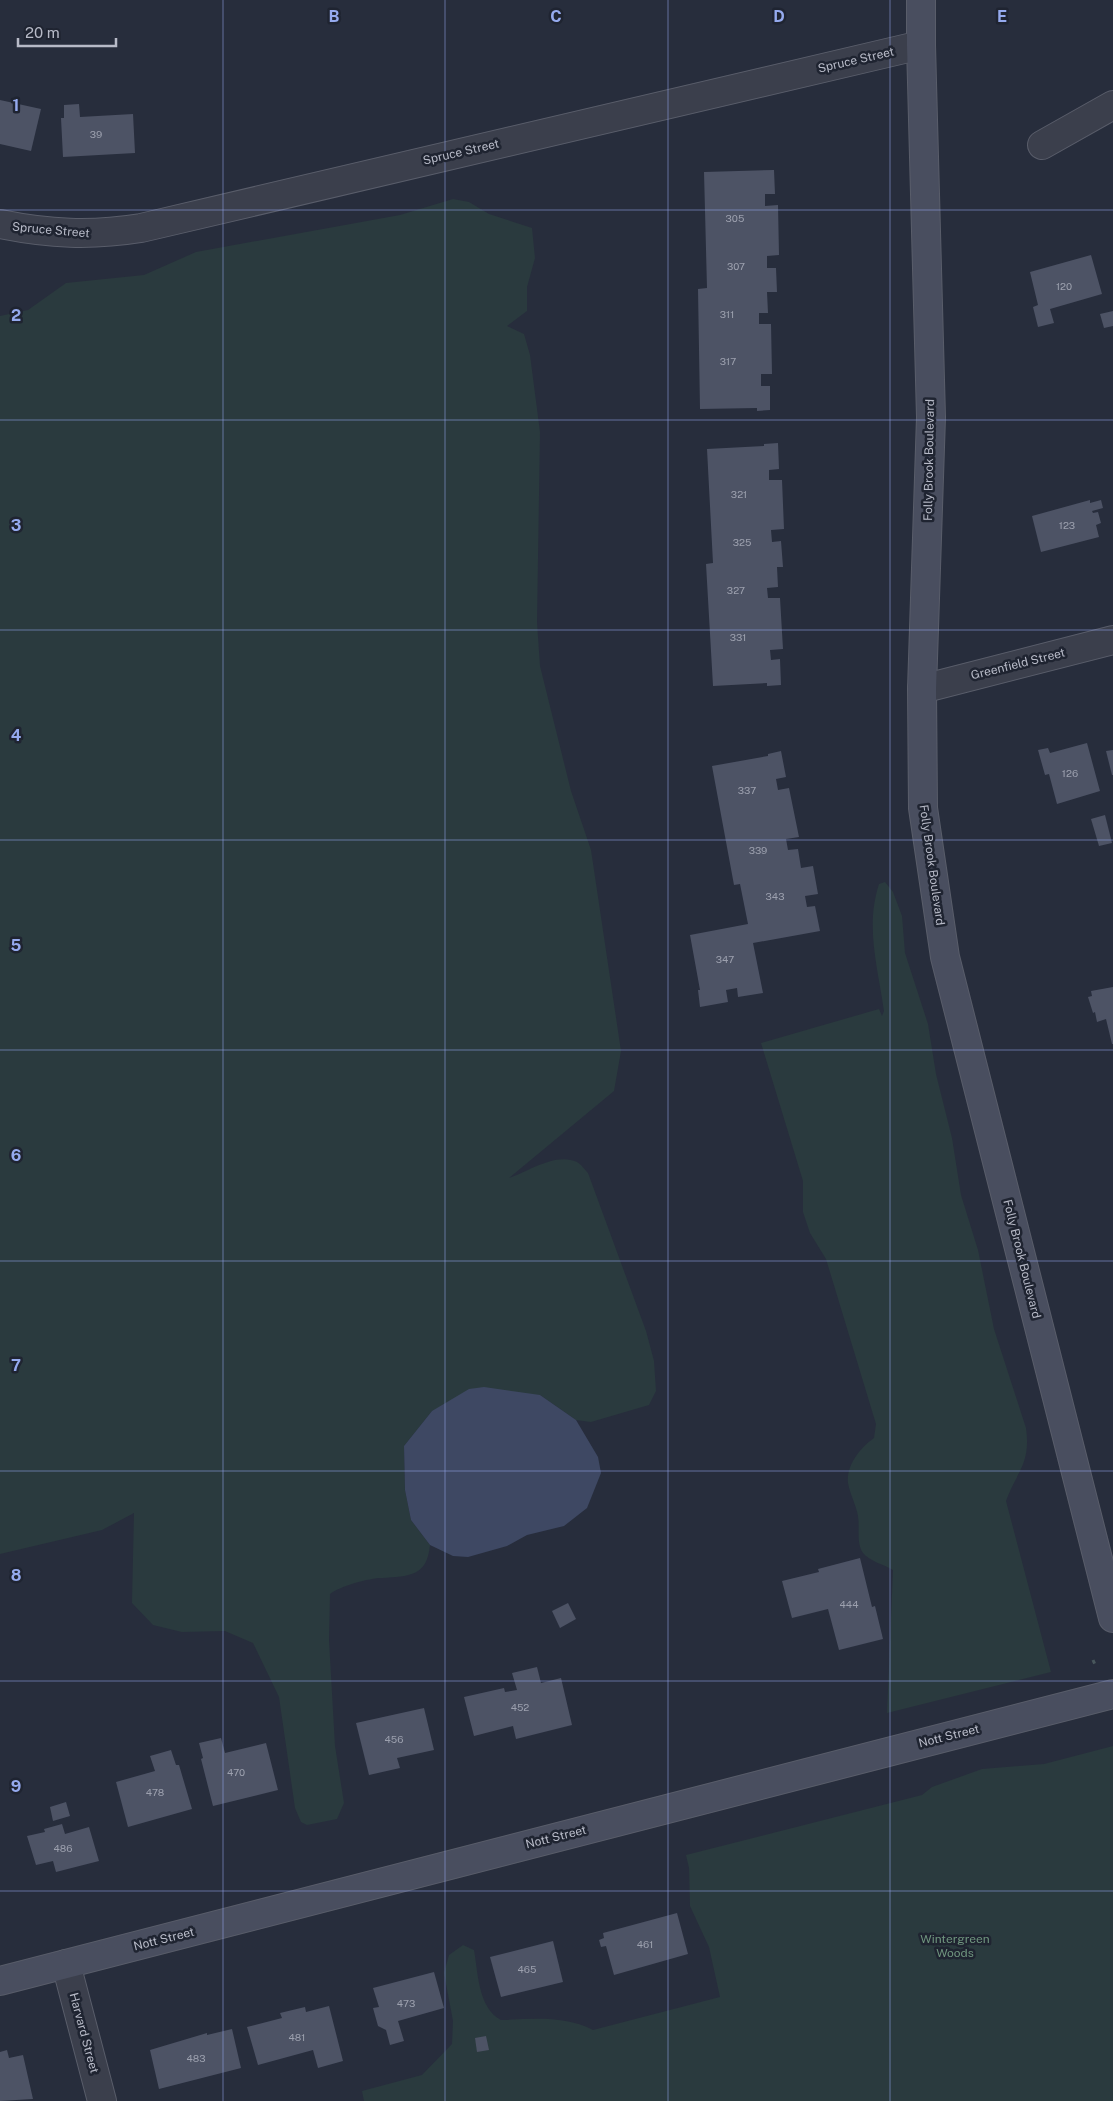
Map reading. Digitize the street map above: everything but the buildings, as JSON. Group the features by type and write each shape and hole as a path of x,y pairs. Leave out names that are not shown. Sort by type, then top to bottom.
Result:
{"street":[{"name":"Folly Brook Boulevard","path":"921,0 920,45 931,417 922,689 923,808 945,957 1113,1618"},
{"name":"Spruce Street","path":"0,224 28,230 67,234 117,232 920,45"},
{"path":"1042,145 1113,105"},
{"name":"Greenfield Street","path":"922,689 1113,640"},
{"name":"Nott Street","path":"0,1981 1113,1694"},
{"name":"Harvard Street","path":"66,1964 102,2101"}],"green space":[{"path":"453,199 469,202 489,214 532,228 535,258 527,287 527,311 507,326 524,334 530,355 540,432 537,622 540,666 571,791 591,850 621,1051 614,1091 509,1178 542,1164 560,1159 577,1162 588,1173 646,1331 654,1361 656,1391 649,1405 591,1422 576,1420 540,1395 432,1411 404,1446 405,1490 411,1520 430,1545 425,1563 415,1573 362,1581 347,1585 330,1594 329,1640 335,1746 344,1803 337,1819 307,1825 301,1822 295,1808 279,1697 253,1643 225,1631 182,1632 153,1625 132,1603 134,1513 102,1530 0,1554 0,316 28,310 66,283 144,275 196,252 400,215"},
{"path":"885,882 893,892 902,916 905,953 928,1024 936,1074 952,1138 961,1195 978,1250 994,1329 1026,1428 1027,1450 1025,1459 1006,1501 1051,1672 887,1713 893,1570 863,1553 859,1540 858,1516 848,1483 849,1470 852,1463 864,1446 874,1438 876,1424 826,1259 810,1233 803,1212 803,1181 761,1043 879,1009 882,1016 884,1011 874,948 873,916 879,884"},
{"name":"Wintergreen Woods","path":"1113,1746 1113,2101 364,2101 362,2091 422,2075 452,2044 453,2021 444,1973 449,1955 463,1945 474,1950 483,1998 493,2014 501,2020 559,2020 582,2025 593,2030 720,1997 709,1947 690,1906 689,1868 686,1855 922,1795 932,1787 982,1769 1044,1764"}],"water":[{"path":"484,1387 540,1395 576,1420 598,1457 601,1473 587,1508 564,1526 527,1535 507,1546 468,1557 453,1556 430,1545 411,1520 405,1490 404,1446 432,1411 469,1389"}]}
